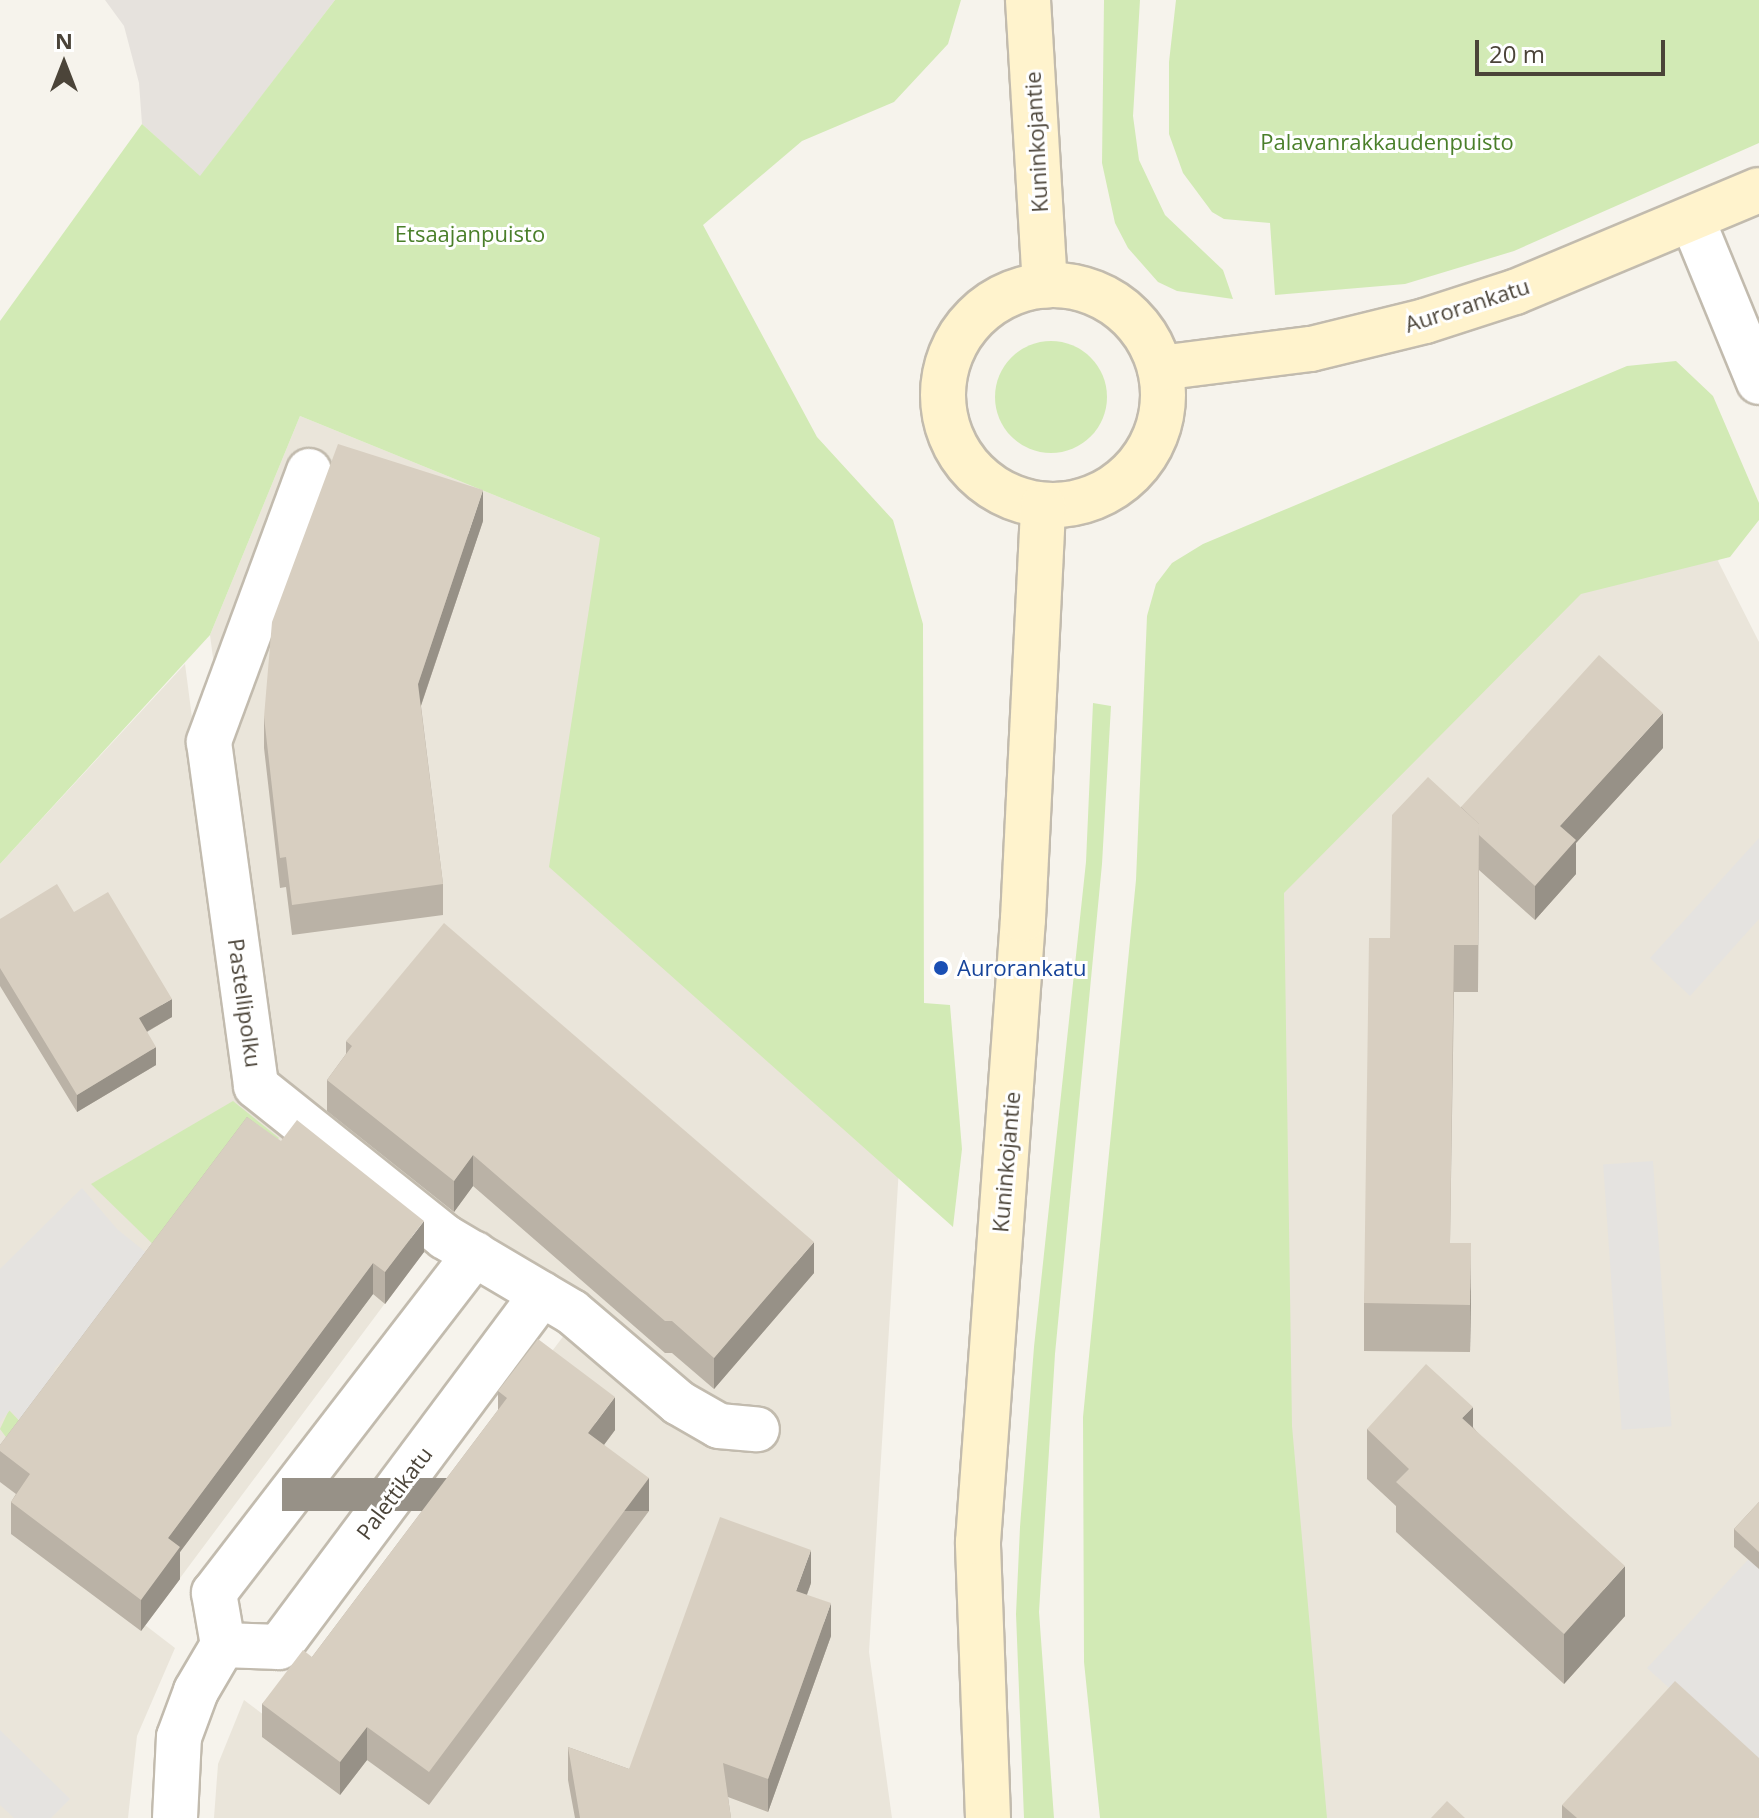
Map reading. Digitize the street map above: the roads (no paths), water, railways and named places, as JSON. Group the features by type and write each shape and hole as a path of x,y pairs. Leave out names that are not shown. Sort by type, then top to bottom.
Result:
{"main road":[{"name":"Kuninkojantie","path":"1028,0 1045,285"},
{"name":"Aurorankatu","path":"1160,368 1311,349 1425,321 1515,292 1759,190"},
{"path":"1045,285 1079,287 1107,298 1149,340 1160,368 1159,427 1126,478 1072,504 1043,505 1013,497 965,462 950,436 943,406 948,362 970,322 1019,289 1045,285"},
{"name":"Kuninkojantie","path":"988,1818 978,1542 1023,919 1043,505"}],"street":[{"path":"1692,219 1759,382"},
{"name":"Pastellipolku","path":"309,471 209,742 256,1086 445,1237 572,1312 679,1403 719,1426 757,1429"},
{"path":"175,1818 179,1737 196,1691 223,1645 214,1593 475,1254"},
{"name":"Palettikatu","path":"223,1645 279,1647 542,1294"}],"place":[{"name":"Aurorankatu","path":"941,968"}],"park label":[{"name":"Palavanrakkaudenpuisto","path":"1387,142"},
{"name":"Etsaajanpuisto","path":"470,234"}]}
